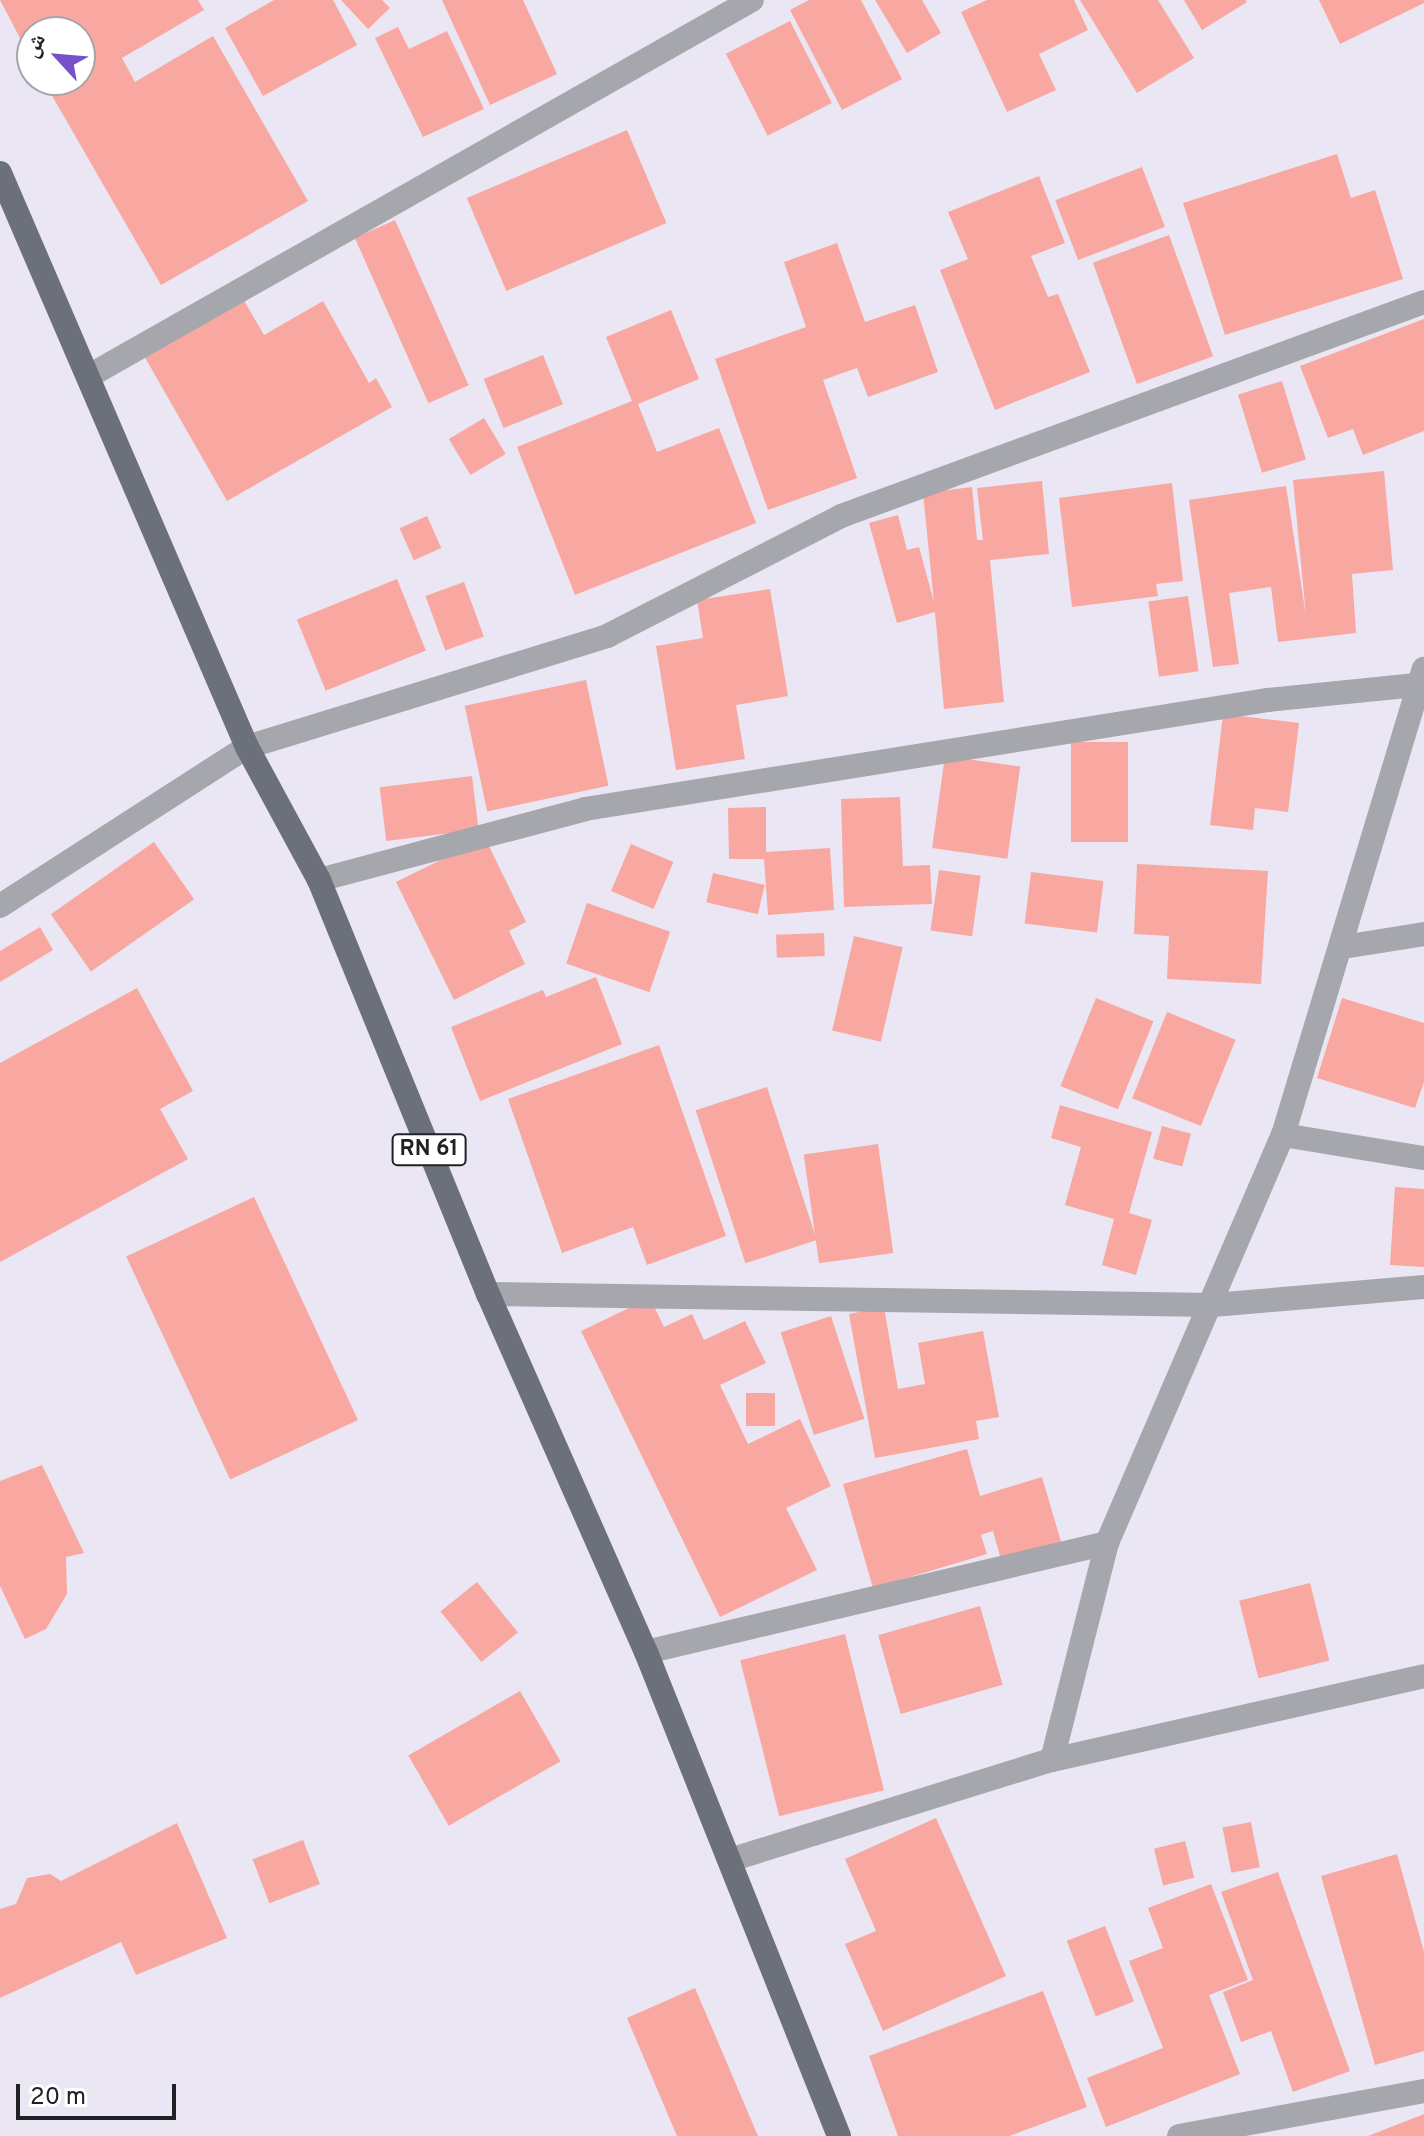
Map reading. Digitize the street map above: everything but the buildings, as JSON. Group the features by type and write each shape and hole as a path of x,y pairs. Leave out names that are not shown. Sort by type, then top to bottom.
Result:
{"main road":[{"name":"RN 61","path":"0,173 247,747 319,880 488,1294 646,1652 839,2136"}],"street":[{"path":"89,376 752,0"},
{"path":"0,906 247,747 607,636 841,516 1424,302"},
{"path":"319,880 585,809 1420,677 1343,947 1283,1135 1213,1305 1107,1543 1052,1760"},
{"path":"1343,947 1424,934"},
{"path":"1283,1135 1424,1158"},
{"path":"488,1294 1213,1305 1424,1287"},
{"path":"646,1652 1107,1543"},
{"path":"730,1860 1052,1760 1424,1676"},
{"path":"1179,2136 1424,2091"}]}
